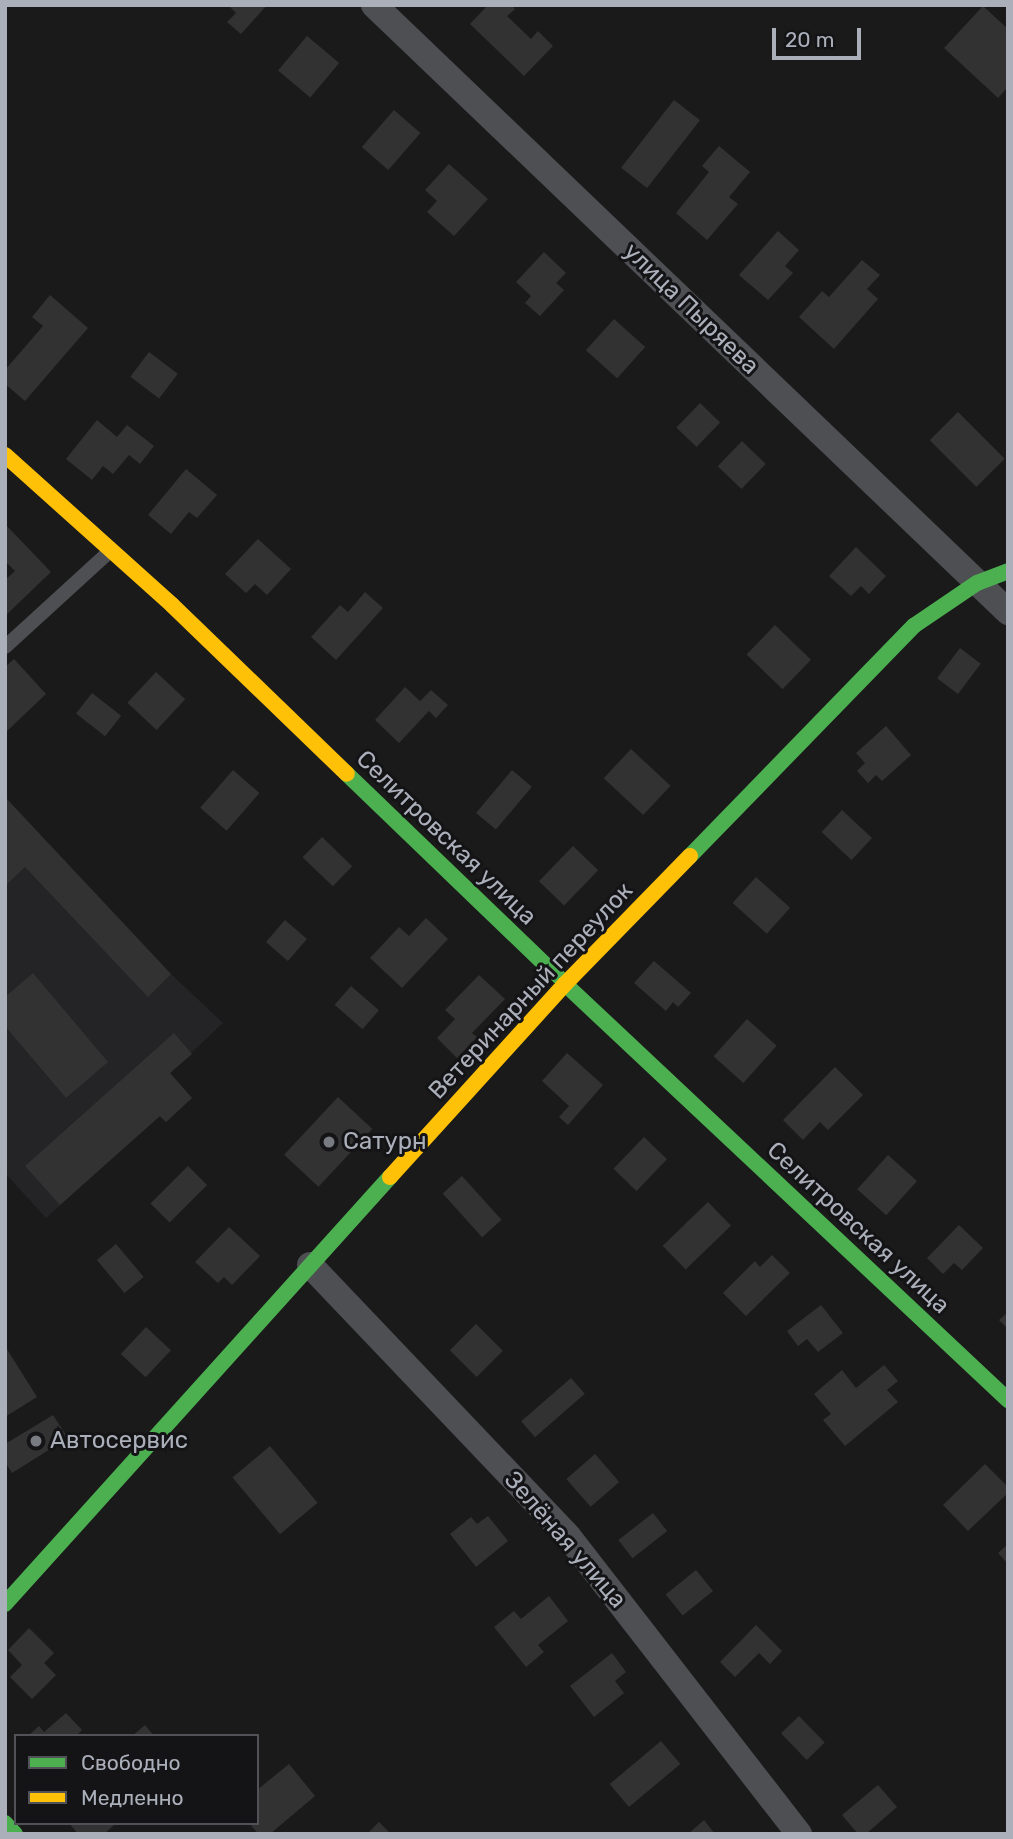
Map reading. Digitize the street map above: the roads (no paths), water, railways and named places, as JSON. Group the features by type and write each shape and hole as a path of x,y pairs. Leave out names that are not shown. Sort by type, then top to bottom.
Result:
{"street":[{"name":"улица Пыряева","path":"374,5 1008,612"},
{"name":"Селитровская улица","path":"5,455 111,550 565,984 1008,1400"},
{"name":"Ветеринарный переулок","path":"5,1604 565,984 915,625 977,583 1008,571"},
{"name":"Зелёная улица","path":"310,1265 568,1536 799,1834"},
{"path":"5,1823 15,1834"}],"lane":[{"path":"5,647 111,550"}],"place":[{"name":"Сатурн","path":"329,1142"},
{"name":"Автосервис","path":"36,1441"}]}
